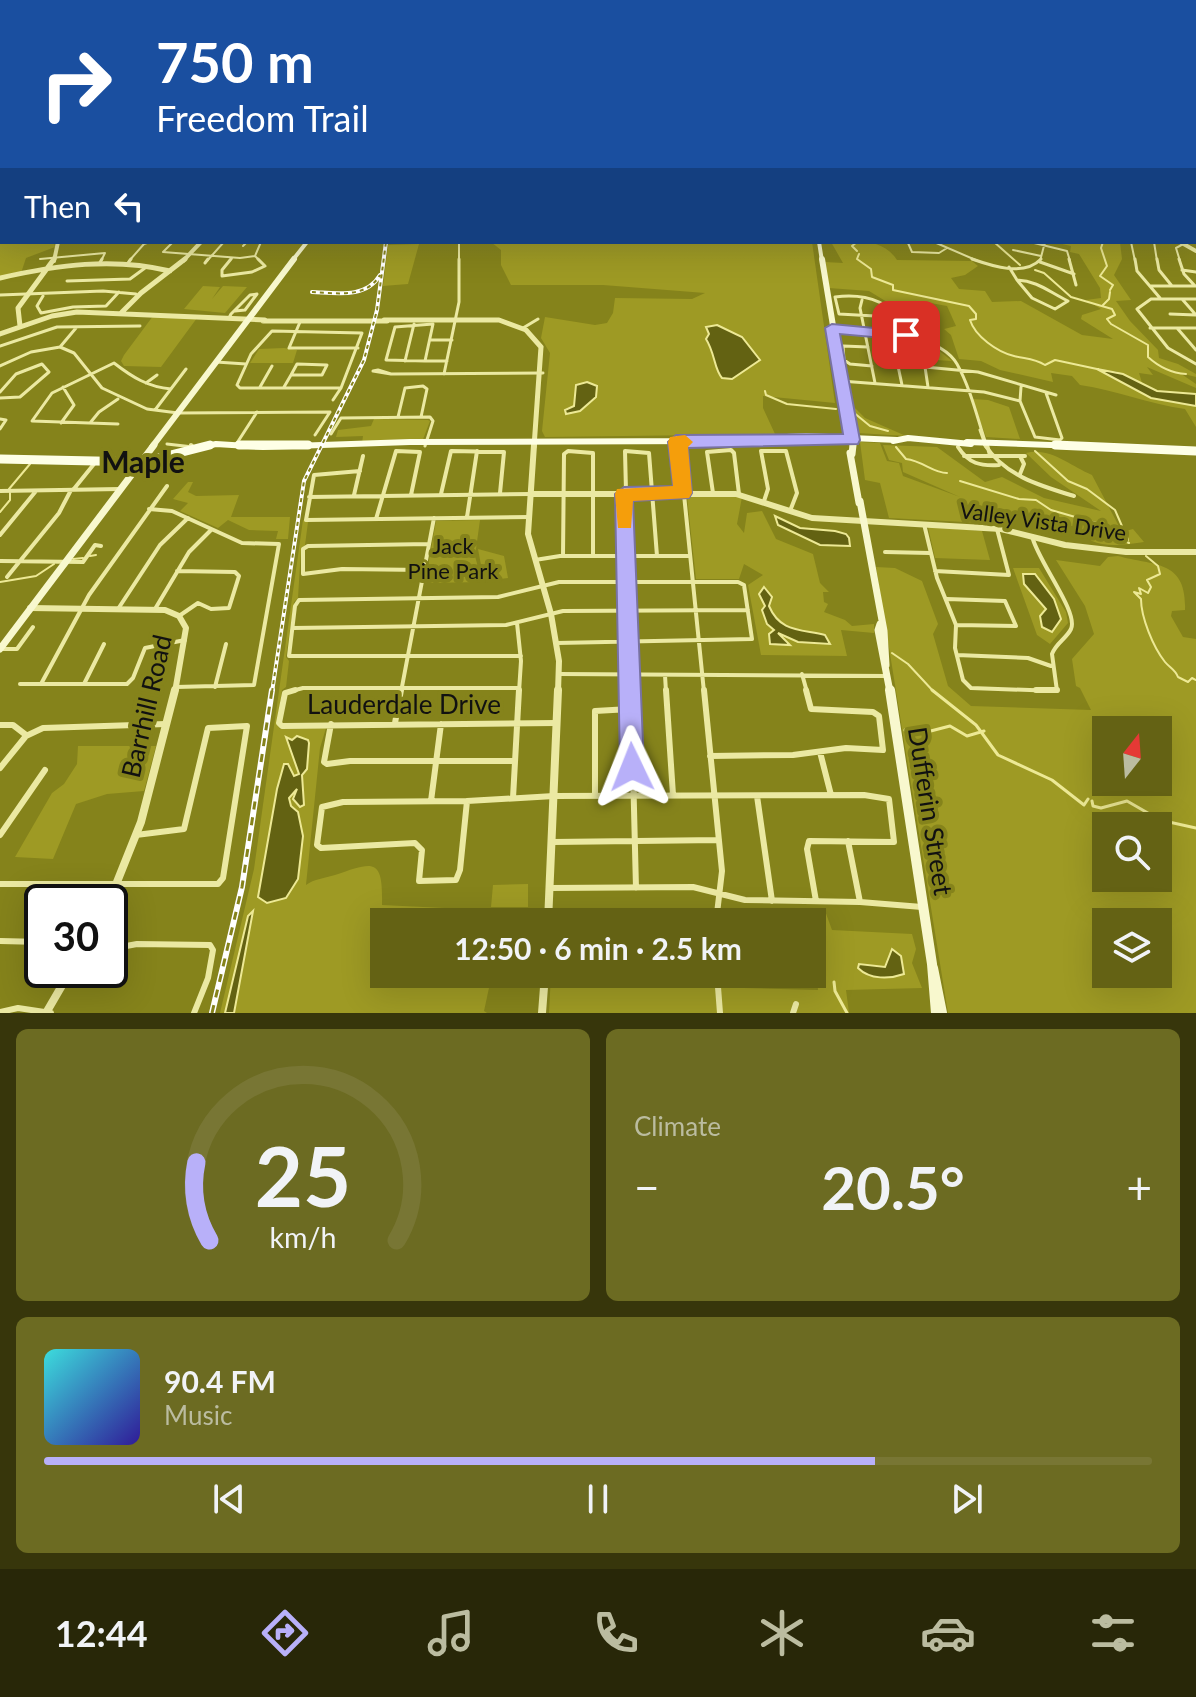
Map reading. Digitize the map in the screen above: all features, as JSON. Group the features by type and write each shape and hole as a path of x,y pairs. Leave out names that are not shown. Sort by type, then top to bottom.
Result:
{"main road":[{"path":"0,649 305,244"},
{"name":"Dufferin Street","path":"819,244 932,964 936,1013"},
{"path":"0,459 163,459 194,448 235,445 676,442 797,438 1196,451"},
{"name":"Dufferin Street","path":"932,964 942,1013"}],"street":[{"path":"19,324 17,311 49,270 58,244"},
{"path":"128,263 142,244"},
{"path":"171,244 163,252 232,258 255,256 265,266 252,272 222,276 222,270 232,258"},
{"path":"122,312 136,294 191,256 200,244"},
{"path":"205,263 222,244"},
{"path":"255,256 259,244"},
{"path":"444,374 459,302 459,244"},
{"path":"908,244 912,252 940,253 947,248"},
{"path":"938,244 988,265 1031,268 1040,262 1045,244 1067,251 1076,285"},
{"path":"1131,244 1137,271 1160,299"},
{"path":"1154,244 1159,270 1172,286"},
{"path":"1182,244 1176,248 1182,270 1195,286"},
{"path":"1013,250 1041,256"},
{"path":"40,259 105,253 99,264"},
{"path":"1040,262 1074,274"},
{"path":"0,278 99,264 149,265 170,271"},
{"path":"67,281 130,279 149,265"},
{"path":"1009,267 1016,280 1024,294 1055,309 1068,301 1047,291 1036,281 1016,280"},
{"path":"1182,270 1196,272"},
{"path":"86,292 92,279"},
{"path":"1150,286 1195,286"},
{"path":"0,295 8,289"},
{"path":"44,296 37,306 40,313 108,305 119,292"},
{"path":"0,295 136,294"},
{"path":"229,318 250,295 267,295"},
{"path":"875,316 837,313 834,299 844,296 894,308 904,321 906,335"},
{"path":"863,299 861,315 875,383"},
{"path":"1182,299 1196,315"},
{"path":"1195,362 1172,351 1138,313 1137,307 1146,300 1196,299"},
{"path":"0,334 19,324 77,312 122,312 265,320 496,320 523,328 532,335 541,347 541,373 529,537 551,614 559,674 549,908"},
{"path":"1170,314 1196,315"},
{"path":"523,328 538,319"},
{"path":"300,320 289,348 358,348"},
{"path":"405,361 414,324"},
{"path":"425,361 433,324 395,327 385,359 405,361 425,361 447,361"},
{"path":"0,346 53,328 140,326"},
{"path":"60,347 77,327"},
{"path":"832,328 906,335 940,347 952,357 959,370 990,455 999,465 1074,496"},
{"path":"1150,328 1196,328"},
{"path":"1177,328 1196,350"},
{"path":"333,400 341,388 358,348 361,332 272,331 246,364 237,386 341,388"},
{"path":"891,333 902,385"},
{"path":"430,340 452,340"},
{"path":"868,347 842,346 844,360 850,364 872,366"},
{"path":"1,363 36,350 60,347 74,353 102,388 120,398 155,410 178,413 330,412 315,435"},
{"path":"216,362 246,364"},
{"path":"118,424 32,421 48,396 117,363 128,374 146,383 171,389"},
{"path":"0,392 24,369 40,364 49,372 20,397 0,398"},
{"path":"284,387 289,375 297,364 327,365 322,375 289,375"},
{"path":"260,387 272,366"},
{"path":"928,387 923,367 978,372 1056,395"},
{"path":"155,410 186,369"},
{"path":"391,374 541,373"},
{"path":"146,383 157,375"},
{"path":"840,381 965,390 1020,401"},
{"path":"398,417 405,389 416,386 427,388 421,417"},
{"path":"61,423 74,405 63,387"},
{"path":"1021,387 1020,401 1035,437 1060,440 1062,438 1046,393"},
{"path":"90,423 99,412 120,398"},
{"path":"235,445 257,412"},
{"path":"331,434 341,418 421,417 433,419 426,444"},
{"path":"0,419 6,420 0,429"},
{"path":"676,442 722,871 717,908"},
{"path":"167,444 194,448"},
{"path":"958,447 964,456 980,467 999,465"},
{"path":"713,493 707,452 729,450 734,453 739,494"},
{"path":"376,519 394,452 419,451 411,495"},
{"path":"441,494 448,452 477,451 504,453 500,493"},
{"path":"467,517 477,451"},
{"path":"563,556 567,451 593,453 593,556"},
{"path":"636,888 625,451 649,452 657,556"},
{"path":"764,501 768,488 761,451 786,451 797,493 790,511"},
{"path":"354,495 363,456"},
{"path":"964,456 1022,456 1024,464 1020,474"},
{"path":"7,577 59,513 72,490 96,460"},
{"path":"360,471 316,474 309,497 308,521 530,517"},
{"path":"41,684 82,609 167,486"},
{"path":"0,491 120,489"},
{"path":"0,535 36,491"},
{"path":"309,497 531,494"},
{"name":"Valley Vista Drive","path":"531,494 739,494 812,518 997,529 1068,545 1126,552 1196,552"},
{"path":"149,509 172,511 242,543 279,544 254,685 176,687"},
{"path":"118,609 160,545 188,518"},
{"path":"395,723 434,518"},
{"path":"924,524 935,571 956,625 957,655 964,683 971,688 1056,691 1051,666 1054,648 1071,630 1073,622 1068,606 1036,559 1032,536"},
{"path":"155,609 189,552 212,529"},
{"path":"935,571 1009,575 997,529"},
{"path":"424,570 342,569 303,574 301,570 303,549 308,546 429,544"},
{"path":"0,561 83,562 95,545 101,546"},
{"path":"885,552 930,553"},
{"path":"535,560 563,556 689,556"},
{"path":"177,571 235,572 239,576 229,608 211,609 198,603 179,616"},
{"path":"521,656 293,659 289,656 296,602 299,600 498,597 559,582 741,582 744,585 752,639 556,644"},
{"path":"947,599 1005,601 1016,626 956,625"},
{"name":"Barrhill Road","path":"30,608 155,609 179,616 186,628 176,687 136,835 117,884"},
{"path":"293,628 517,623 551,614 748,610"},
{"path":"513,798 521,656 517,623"},
{"path":"0,649 17,649 33,627"},
{"path":"20,684 127,684 133,678 145,648 186,639"},
{"path":"84,684 104,644"},
{"path":"215,687 226,644"},
{"path":"957,655 1028,658 1051,666"},
{"path":"559,674 887,671"},
{"path":"710,756 820,752 846,748 881,752 885,747 880,719 873,712 811,709 802,674"},
{"path":"665,675 673,795"},
{"name":"Lauderdale Drive","path":"519,688 303,688 285,693 279,723 282,726 556,723"},
{"path":"595,796 595,711 630,709"},
{"path":"0,768 26,736 51,726 166,724"},
{"path":"331,724 324,762 327,764 350,761 514,761"},
{"path":"431,801 441,724"},
{"path":"0,725 13,725 26,736"},
{"path":"128,885 209,885 222,881 247,726 208,728 183,830 136,835"},
{"path":"820,752 831,795"},
{"path":"0,835 45,770"},
{"path":"467,801 460,870 456,880 451,882 419,881 422,850 415,843 321,848 317,845 320,812 326,805 343,802 673,795 881,796 890,802 894,842 812,840 807,844 816,901"},
{"path":"757,796 772,901"},
{"path":"553,842 719,840"},
{"path":"848,841 860,902"},
{"path":"0,884 24,884"},
{"path":"551,888 702,888 745,900 860,902 923,907"},
{"path":"0,941 24,942"},
{"path":"128,946 210,945 213,950 208,978 194,1013"},
{"path":"0,1012 18,1008 48,1013 61,988"},
{"path":"542,1013 544,988"},
{"path":"718,988 720,1013"},
{"path":"793,1013 796,1004"}],"green space":[{"path":"0,244 54,244 55,247 26,258 21,273 0,277"},
{"path":"419,244 408,284 383,286 388,245"},
{"path":"494,244 812,244 835,403 763,396 763,408 775,434 545,437 542,431 550,353 541,338 545,317 595,325 607,323 613,313 615,298 692,299 705,293 603,285 511,285 501,265 501,250"},
{"path":"832,244 876,244 884,247 897,260 972,261 978,266 965,275 951,278 959,289 985,291 992,302 1021,301 1082,335 1113,339 1081,319 1082,315 1101,309 1086,300 1101,298 1100,288 1079,254 1070,252 1071,246 1062,244 1120,244 1122,259 1114,275 1131,300 1116,301 1158,350 1159,358 1196,374 1196,377 1180,373 1196,384 1196,388 1147,367 1153,375 1139,373 1143,386 1116,371 1107,371 1147,395 1196,404 1196,427 1185,409 1080,385 1072,376 1051,373 1053,382 1000,370 981,361 959,359 951,335 944,329 956,326 947,306 925,302 892,305 869,291 829,288 825,262 843,263"},
{"path":"203,286 220,287 212,299 223,286 247,287 225,313 184,309"},
{"path":"153,316 197,318 161,367 124,366 121,361 124,355"},
{"path":"894,336 932,345 952,361 899,358"},
{"path":"259,349 297,350 293,363 250,363"},
{"path":"972,399 988,400 1009,407 1020,439 986,437"},
{"path":"852,405 865,418 906,436 858,433 853,429"},
{"path":"374,419 430,421 422,442 362,443 363,436 336,437 338,430 371,426"},
{"path":"860,442 880,443 887,461 899,463 903,476 960,497 903,472 902,463 889,460 883,445 937,447 985,482 1002,477 1044,498 1101,511 1051,477 1026,453 1052,455 1092,475 1122,532 1133,529 1144,542 1118,545 1098,543 1072,526 994,512 983,507 980,512 983,523 889,518 880,483 865,480"},
{"path":"188,482 193,482 188,492 196,496 239,495 231,517 290,517 288,539 276,539 278,531 249,530 228,520 218,528 180,511 188,503 173,499"},
{"path":"687,497 742,497 737,524 744,533 747,513 762,511 776,539 813,554 820,583 829,592 823,592 824,602 828,604 824,612 852,626 874,624 874,633 841,630 847,656 761,655 748,585 763,575 744,564 739,579 696,579"},
{"path":"303,520 308,522 305,545 301,549 298,598 294,602 286,657 289,661 286,687 282,690 277,724 280,729 326,728 320,748 306,885 368,866 378,871 381,879 382,905 444,908 370,908 370,988 489,988 484,1011 487,1013 220,1013 254,869"},
{"name":"Jack Pine Park","path":"480,520 475,556 482,582 425,583 436,521"},
{"path":"928,527 982,531 990,560 935,558"},
{"path":"478,549 504,556 508,578 484,581"},
{"path":"1118,556 1156,564 1174,574 1181,582 1185,610 1172,611 1171,616 1183,637 1196,639 1196,1013 948,1013 876,567 895,568 922,581 938,624 933,634 948,686 971,706 1091,710 1076,686 1072,659 1094,634 1085,606 1056,560 1100,566 1108,557"},
{"path":"1013,568 1039,568 1066,612 1068,623 1050,644 1037,635"},
{"path":"78,746 156,746 144,791 107,794 76,804 53,859 15,857 52,793 64,784 77,764"},
{"path":"528,884 528,907 491,907 493,885"},
{"path":"826,914 832,930 912,934 916,949 912,963 922,988 846,990 849,1013 549,1013 550,988 826,988"}],"shaded area":[{"path":"717,325 742,337 760,360 732,379 722,378 719,374 706,339 709,334 706,327"},
{"path":"1097,369 1123,374 1157,391 1196,394 1196,406 1151,398"},
{"path":"587,382 597,386 596,397 580,411 566,414 565,410 574,406 576,385"},
{"path":"775,516 800,528 846,534 850,546 820,545 778,525"},
{"path":"1023,574 1035,574 1054,599 1061,619 1052,632 1042,627 1040,616 1046,609 1024,584"},
{"path":"764,587 772,597 769,606 779,621 792,628 825,635 830,644 798,642 778,633 790,645 770,644 769,634 774,630 767,624 762,610 765,606 759,594"},
{"path":"297,736 309,743 307,769 302,775 304,805 300,807 293,799 297,789 289,798 291,806 298,812 303,836 298,879 286,898 267,903 258,897 284,764 288,764 294,776 299,774 286,737 292,740"},
{"path":"253,911 234,1013 225,1013 248,916"},
{"path":"892,949 901,956 904,974 880,977 868,975 858,968 859,964 885,967"}],"waterway":[{"path":"854,244 852,246 857,251"},
{"path":"996,244 1020,265"},
{"path":"1102,244 1107,266 1100,276 1113,285 1110,290"},
{"path":"859,254 857,259 871,269 872,277 893,285 893,290 969,306 976,314 976,319 970,320 977,332 1001,351 1045,365 1055,360 1097,369"},
{"path":"1035,270 1044,273 1071,297 1112,309 1115,315 1107,319 1148,345 1148,357 1166,369 1186,374"},
{"path":"1103,305 1109,299 1110,292"},
{"path":"765,391 766,395 787,404 836,409"},
{"path":"853,412 870,426 888,431"},
{"path":"896,447 906,459 947,473"},
{"path":"1035,451 1068,481 1087,489 1115,510 1128,540"},
{"path":"9,489 30,464"},
{"path":"960,481 1019,499 1036,500 1051,510 1103,525 1105,531 1129,543"},
{"path":"0,512 10,500 10,493"},
{"path":"90,556 96,555"},
{"path":"1146,556 1158,566 1160,574 1147,580 1151,587 1148,593 1139,588 1141,594 1134,592 1141,599 1148,632 1161,656 1178,677 1188,682 1192,678 1196,680"},
{"path":"73,559 83,558"},
{"path":"0,582 36,576 54,564"},
{"path":"892,653 908,664 933,690"},
{"path":"933,690 981,732"},
{"path":"905,730 923,733 950,726 967,736 981,732"},
{"path":"981,732 998,755 1052,780 1084,805 1088,799"},
{"path":"1092,801 1093,806 1101,808 1127,801 1160,820 1196,828"},
{"path":"834,982 835,991 847,1013"}],"railway":[{"path":"272,692 304,481 364,360 377,310 386,244"},
{"path":"312,292 359,291 374,283 380,275"},
{"path":"212,1013 242,887 272,690"}],"slow traffic":[{"path":"625,523 624,494 683,493 680,453 676,442 685,442"}],"district":[{"name":"Maple","path":"143,461"}],"route":[{"path":"632,767 624,494 683,493 680,453 676,442 797,438 852,440 832,328 906,335"}]}
